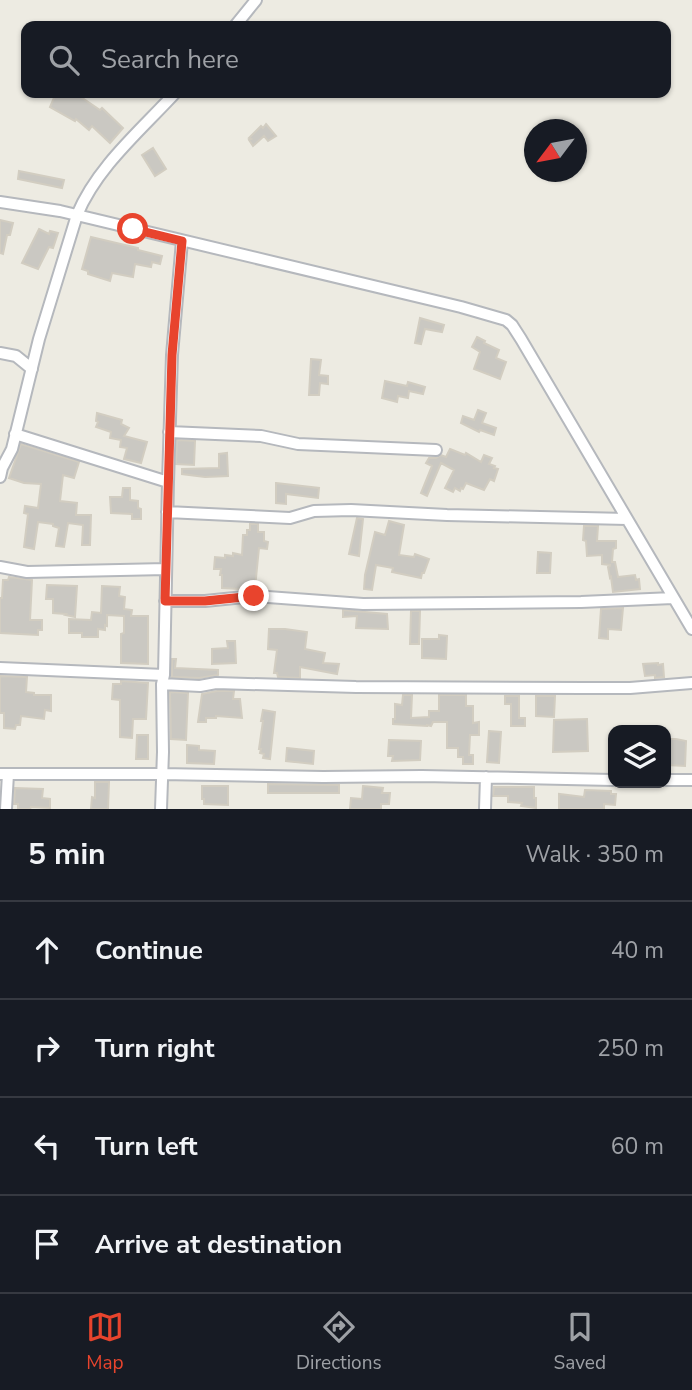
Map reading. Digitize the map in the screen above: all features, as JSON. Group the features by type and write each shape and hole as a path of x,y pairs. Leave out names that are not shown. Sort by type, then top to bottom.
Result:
{"street":[{"path":"239,21 256,0"},
{"path":"1,471 12,449 39,339 83,199 108,165 170,98"},
{"path":"0,202 76,215 461,307 508,321 692,629"},
{"path":"161,809 169,432 172,355 182,241"},
{"path":"0,354 16,356 32,369"},
{"path":"169,432 261,436 298,444 436,450"},
{"path":"15,434 168,482"},
{"path":"167,512 290,518 314,511 351,510 627,519"},
{"path":"0,567 27,572 166,569"},
{"path":"165,601 205,601 254,596 363,604 581,602 673,598"},
{"path":"0,668 163,680 200,686 216,683 356,687 630,688 692,682"},
{"path":"6,809 4,774 608,780"},
{"path":"485,809 486,778"},
{"path":"671,780 692,780"}],"building":[{"path":"54,98 82,98 100,110 102,108 123,128 110,143 92,126 89,130 76,119 75,121 50,107"},
{"path":"266,124 276,136 268,141 264,136 253,146 249,138"},
{"path":"153,148 166,169 155,176 142,155"},
{"path":"19,171 64,180 62,188 18,179"},
{"path":"0,220 13,223 3,254 0,253"},
{"path":"39,229 49,234 50,231 58,233 53,248 49,247 38,269 22,263"},
{"path":"91,237 162,256 160,264 152,262 151,267 135,264 133,277 112,273 110,281 88,274 88,271 82,269"},
{"path":"420,318 444,325 442,332 425,329 421,344 415,343"},
{"path":"477,337 499,350 496,358 506,362 500,379 474,369 480,352 472,347"},
{"path":"311,359 321,360 319,375 328,376 328,384 320,383 319,395 309,395"},
{"path":"385,381 407,386 408,382 425,387 423,394 409,391 408,398 398,396 397,402 382,398"},
{"path":"478,410 486,413 482,423 496,428 494,435 480,430 479,432 461,423 463,416 474,420"},
{"path":"97,413 122,420 121,424 129,428 124,436 147,442 141,463 124,459 127,448 120,447 121,440 110,438 111,432 96,427"},
{"path":"177,440 195,441 194,465 176,464"},
{"path":"21,444 79,462 74,478 63,475 60,501 77,503 76,515 91,515 90,545 82,545 83,525 68,523 64,547 56,546 59,528 53,524 38,522 34,549 24,547 28,514 24,513 25,506 38,508 41,484 24,483 9,478"},
{"path":"450,449 465,455 466,453 481,462 484,455 492,458 489,464 498,469 494,481 490,479 484,490 466,483 463,489 460,491 455,488 453,492 445,488 454,470 441,463 427,496 421,493 432,466 426,463 429,458 441,455 446,457"},
{"path":"227,453 228,476 182,474 182,469 219,468 219,454"},
{"path":"276,483 319,488 318,498 286,494 286,504 276,503"},
{"path":"123,488 130,488 130,500 138,501 141,519 132,519 132,514 111,513 110,497 122,497"},
{"path":"357,518 363,519 359,556 349,554"},
{"path":"389,521 404,525 399,555 414,557 415,554 429,559 424,573 421,578 392,572 393,568 376,565 372,590 364,589 375,532 385,535"},
{"path":"250,524 258,524 258,532 264,532 264,541 268,542 267,549 259,548 255,588 222,588 221,569 214,569 215,557 225,558 225,555 233,556 233,553 242,555 243,535 247,535"},
{"path":"584,526 598,526 597,541 616,541 612,562 615,562 618,577 635,575 636,580 639,579 640,589 613,592 608,567 610,565 602,564 602,555 587,556 586,541 583,540"},
{"path":"538,552 551,553 550,573 537,573"},
{"path":"9,577 32,580 30,620 42,620 42,630 38,630 38,635 0,633 0,598 3,580 8,580"},
{"path":"47,585 77,586 75,617 53,613 53,599 46,599"},
{"path":"102,586 120,587 119,596 125,597 124,609 132,610 131,616 148,616 148,664 121,663 124,616 107,615 107,626 105,625 105,630 98,629 98,637 82,637 82,633 69,633 69,619 91,620 92,612 101,613"},
{"path":"623,608 621,630 608,629 608,639 599,638 601,609"},
{"path":"343,610 387,614 388,629 356,628 357,616 343,617"},
{"path":"411,611 420,611 419,644 410,644"},
{"path":"269,629 307,632 305,649 325,653 323,663 339,664 337,674 300,667 300,678 278,677 277,673 274,673 277,650 268,649"},
{"path":"439,635 447,636 446,659 422,658 422,639 439,639"},
{"path":"227,641 235,641 236,663 212,664 212,649 228,648"},
{"path":"172,659 176,659 175,668 218,670 218,675 199,678 172,677"},
{"path":"643,664 663,664 664,677 645,676"},
{"path":"0,676 27,677 26,692 51,695 51,711 45,710 44,719 21,716 20,725 16,725 15,729 4,728 4,713 0,713"},
{"path":"121,681 148,683 146,719 133,719 132,738 120,737 120,700 112,699 113,684 121,684"},
{"path":"234,691 233,699 240,699 242,718 216,716 206,718 206,722 198,722 202,694"},
{"path":"170,692 188,693 186,740 171,739"},
{"path":"403,695 412,695 411,718 429,717 429,711 439,711 439,695 466,695 466,706 473,706 473,723 479,722 479,735 470,735 469,755 473,755 473,764 463,764 463,757 458,757 458,748 447,748 447,722 433,722 431,726 393,724 395,704 402,705"},
{"path":"505,696 519,696 519,718 525,718 525,726 511,726 511,704 505,704"},
{"path":"536,696 555,696 554,717 536,716"},
{"path":"263,710 275,712 270,759 263,758 264,754 260,753 259,749"},
{"path":"587,719 588,751 553,752 554,720"},
{"path":"489,731 501,732 499,763 487,762"},
{"path":"137,735 148,735 148,759 136,759"},
{"path":"671,739 686,741 685,766 671,765"},
{"path":"389,740 421,741 420,760 392,761 393,756 388,756"},
{"path":"187,745 199,746 199,750 215,751 214,764 187,763"},
{"path":"287,748 314,751 313,764 286,761"},
{"path":"95,782 109,782 108,809 91,809 92,797 95,798"},
{"path":"268,784 339,785 339,793 268,793"},
{"path":"202,786 228,786 228,805 204,804"},
{"path":"363,786 383,788 382,793 390,793 389,804 381,804 381,809 350,809 351,798 362,799"},
{"path":"494,787 534,787 536,808 508,802 508,796 493,796"},
{"path":"15,788 43,789 42,798 50,799 50,808 18,809 18,804 14,804"},
{"path":"585,790 611,791 611,794 616,794 615,805 604,804 604,809 559,809 559,794 584,797"}],"route":[{"path":"133,229 182,241 172,355 165,601 205,601 254,596"}]}
